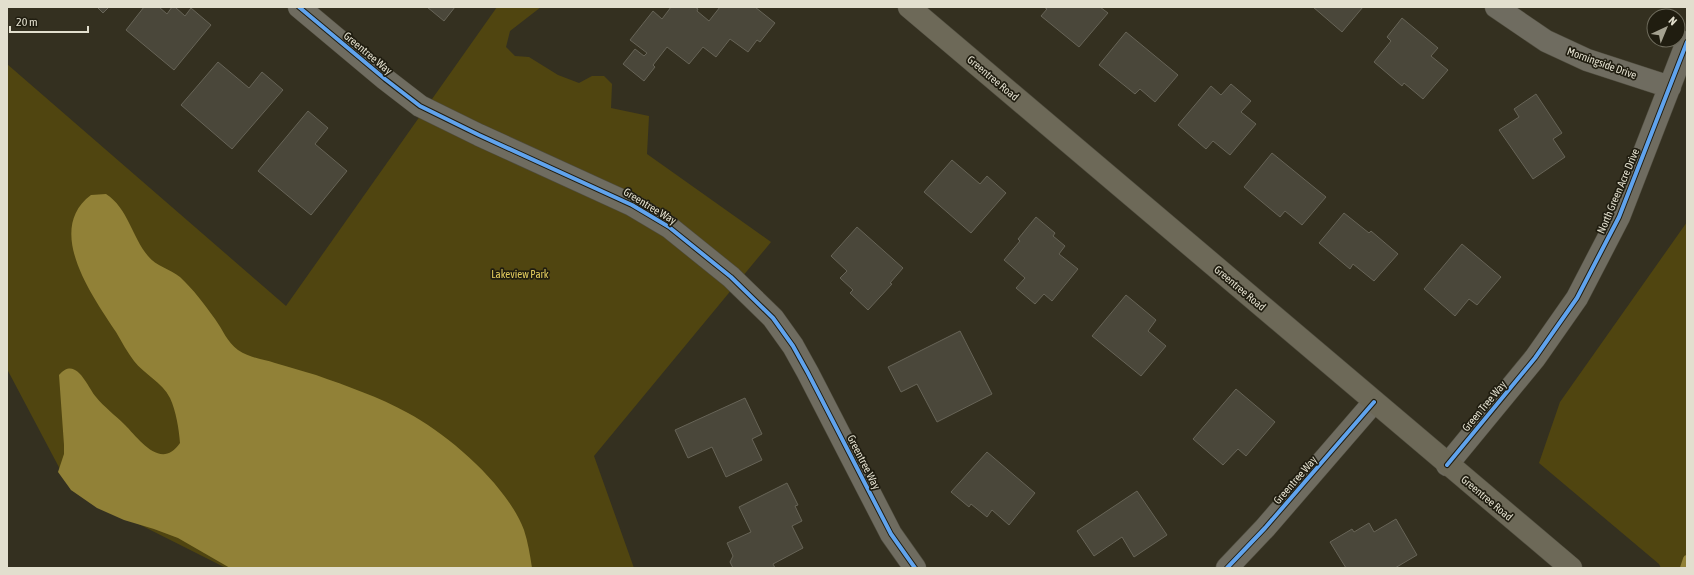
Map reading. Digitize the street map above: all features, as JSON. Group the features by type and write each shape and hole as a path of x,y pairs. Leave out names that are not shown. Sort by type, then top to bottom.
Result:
{"main road":[{"name":"Greentree Road","path":"910,7 1571,568"}],"street":[{"name":"Greentree Way","path":"299,7 385,80 420,106 479,135 632,204 669,227 732,277 773,318 793,346 891,534 915,568"},
{"name":"Morningside Drive","path":"1496,7 1546,41 1587,60 1670,87"},
{"name":"North Green Acre Drive","path":"1535,358 1577,298 1619,218 1687,42"},
{"name":"Green Tree Way","path":"1447,464 1535,358"},
{"name":"Greentree Way","path":"1227,568 1265,528 1374,402"}],"green space":[{"name":"Lakeview Park","path":"497,7 541,7 510,31 506,47 515,56 529,57 558,75 579,83 592,76 604,76 612,84 611,108 649,116 647,154 771,242 594,456 634,568 226,568 71,490 7,369 7,64 286,306"},
{"path":"1687,222 1687,568 1661,568 1659,564 1539,463 1560,402"}],"shaded area":[{"path":"106,194 120,207 148,256 155,262 176,274 185,282 207,308 225,336 238,350 252,357 316,375 386,402 424,422 458,448 491,479 516,513 524,530 532,568 230,568 178,538 124,520 97,508 71,490 58,472 64,454 59,375 65,370 71,368 76,370 85,380 99,401 151,450 165,454 173,451 180,443 177,420 167,392 131,358 96,301 77,264 72,244 72,226 78,210 91,195"}],"building":[{"path":"97,7 109,7 103,13"},
{"path":"144,7 159,7 167,14 172,7 175,7 185,16 191,8 211,25 174,70 126,30"},
{"path":"427,7 455,7 444,21"},
{"path":"671,7 695,7 698,9 697,11 709,21 720,7 755,7 775,23 760,42 757,40 748,52 730,39 716,57 703,47 689,64 667,47 653,65 655,67 644,81 623,64 635,49 644,56 647,53 630,40 653,11 662,19"},
{"path":"1044,7 1100,7 1108,13 1079,47 1041,16 1047,9"},
{"path":"1313,7 1363,7 1342,32"},
{"path":"1402,18 1438,48 1431,56 1448,70 1423,99 1404,83 1402,86 1374,62 1391,41 1387,37"},
{"path":"1126,32 1178,75 1155,102 1140,89 1135,94 1099,65"},
{"path":"218,62 249,88 262,72 283,90 232,149 181,105"},
{"path":"1231,84 1251,101 1241,112 1256,124 1230,155 1213,141 1206,149 1178,125 1211,86 1221,95"},
{"path":"1536,94 1562,133 1553,139 1565,157 1533,179 1499,130 1519,117 1514,109"},
{"path":"308,111 328,128 315,144 347,171 311,215 258,171"},
{"path":"1272,153 1326,197 1302,225 1285,211 1280,217 1244,187"},
{"path":"952,160 980,184 987,176 1006,193 971,233 924,192"},
{"path":"1344,213 1369,233 1371,231 1398,254 1374,281 1353,264 1350,269 1319,243"},
{"path":"1036,217 1055,233 1053,236 1065,246 1059,254 1078,269 1052,301 1044,294 1035,304 1016,288 1025,278 1004,260 1020,241 1018,239"},
{"path":"857,227 903,268 890,283 892,284 868,310 850,293 853,290 840,278 847,271 831,256"},
{"path":"1462,244 1501,277 1477,305 1469,299 1455,316 1424,289"},
{"path":"1126,295 1156,320 1148,331 1166,346 1141,376 1092,336"},
{"path":"960,331 992,394 937,422 917,384 901,392 888,367"},
{"path":"1236,389 1275,422 1246,456 1238,449 1223,465 1193,439"},
{"path":"745,398 762,434 752,439 762,460 726,477 712,447 688,458 675,430"},
{"path":"987,452 1035,493 1009,525 992,510 987,517 971,504 969,507 951,492"},
{"path":"787,483 798,505 795,506 802,521 792,526 803,548 773,564 775,568 733,568 730,562 733,556 727,543 751,532 739,507"},
{"path":"1137,491 1167,535 1134,557 1122,537 1094,556 1077,531"},
{"path":"1396,519 1417,555 1395,568 1346,568 1330,542 1352,529 1354,532 1369,523 1374,532"}],"waterway":[{"path":"1684,568 1687,559"}],"cycle path":[{"path":"299,7 385,79 420,106 479,135 632,205 669,227 731,277 773,318 793,346 891,534 915,568"},
{"path":"1447,465 1535,358 1577,298 1619,217 1687,42"},
{"path":"1227,568 1265,528 1374,402"}]}
